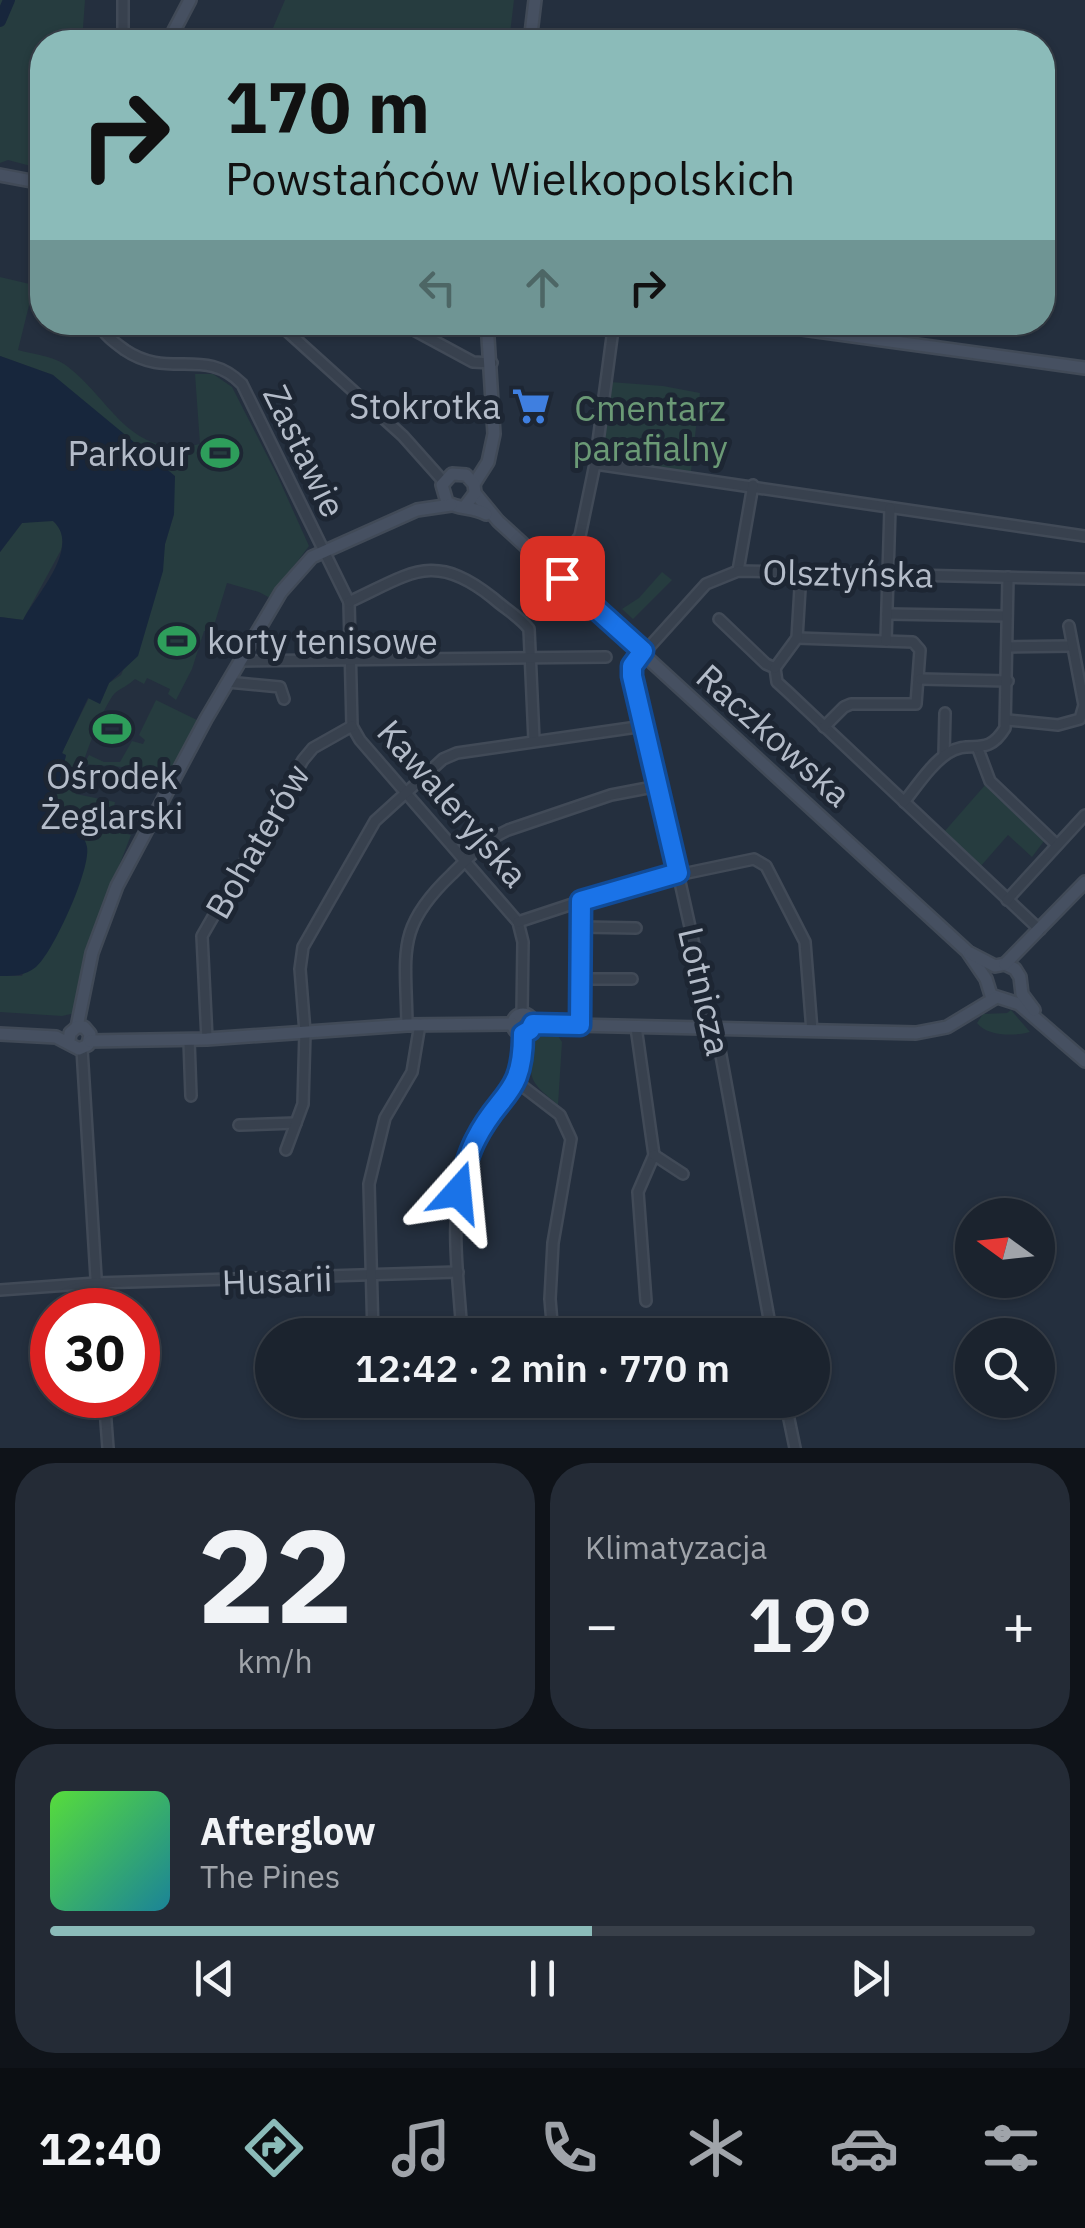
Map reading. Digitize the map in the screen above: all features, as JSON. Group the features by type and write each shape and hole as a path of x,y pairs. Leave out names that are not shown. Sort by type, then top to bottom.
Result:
{"street":[{"path":"122,30 123,0"},
{"path":"174,30 190,0"},
{"path":"532,30 536,5"},
{"path":"0,175 30,181"},
{"name":"Zastawie","path":"96,1288 79,1037 92,953 118,886 228,682 282,592 312,557 324,552 251,401 235,377 213,364 155,365 108,335"},
{"path":"291,335 446,482 472,484"},
{"path":"423,335 473,362 490,363"},
{"path":"324,552 416,510 466,505 472,484 488,462 493,440 490,335"},
{"path":"554,570 580,536 595,464 612,335"},
{"path":"894,335 1085,368"},
{"path":"595,464 1085,536"},
{"path":"416,510 446,482"},
{"path":"446,482 444,498 451,505"},
{"name":"Raczkowska","path":"472,484 498,521 966,951 994,991 1038,1018 1085,1062"},
{"path":"738,571 753,485"},
{"name":"Raczkowska","path":"466,505 498,521"},
{"path":"886,641 890,508"},
{"name":"Kawaleryjska","path":"324,552 349,602 352,726 518,922 524,942 518,1019"},
{"path":"349,602 421,570 449,572 474,584 525,624 532,658 534,740"},
{"name":"Olsztyńska","path":"643,651 706,584 738,571 1085,580"},
{"path":"801,572 797,638 775,668 777,682 1007,900 1037,934"},
{"path":"904,802 944,755 956,749 978,749 994,743 1008,720 1008,577"},
{"path":"887,614 1007,616"},
{"path":"719,620 775,668"},
{"path":"1008,720 1058,725 1080,719 1084,704 1069,626"},
{"path":"797,638 913,642 920,650 916,704 852,704 824,727"},
{"path":"1007,647 1072,646"},
{"name":"Lotnicza","path":"643,651 632,671 714,1029 769,1318"},
{"path":"240,662 606,657"},
{"path":"920,679 1008,681"},
{"path":"228,682 280,688 284,700"},
{"path":"944,755 945,713"},
{"name":"Bohaterów","path":"207,1039 202,936 304,760 313,748 352,726"},
{"path":"286,1150 303,1104 305,1032 300,969 304,948 366,834 405,792 443,759 457,753 644,726"},
{"path":"978,749 990,781 1057,845"},
{"path":"372,1318 368,1205 373,1162 385,1118 412,1072 413,1025 406,944 425,899 493,837 612,795 658,786"},
{"path":"1007,900 1085,815"},
{"path":"518,922 678,873 748,860 766,866 805,942 812,1031"},
{"path":"0,1034 189,1040 518,1019 516,1031 580,1025 926,1032 946,1027 994,991 1006,967 1085,882"},
{"path":"580,1025 581,901"},
{"path":"582,927 636,928"},
{"name":"Raczkowska","path":"966,951 1006,967"},
{"path":"994,991 1020,988 1006,967"},
{"path":"580,978 632,979"},
{"name":"Raczkowska","path":"1020,988 1038,1018"},
{"path":"636,1027 654,1155 638,1192 646,1301"},
{"path":"461,1318 456,1204 476,1138 518,1082 528,1029"},
{"path":"189,1040 191,1096"},
{"path":"518,1082 560,1114 570,1139 553,1243 551,1318"},
{"path":"240,1125 296,1123"},
{"path":"654,1155 683,1174"},
{"name":"Husarii","path":"0,1290 96,1283 458,1272"},
{"path":"106,1418 108,1448"},
{"path":"789,1418 795,1448"}],"green space":[{"path":"0,0 85,0 83,30 30,30 30,166 8,160 0,163"},
{"path":"285,0 514,0 510,30 272,30"},
{"path":"0,277 30,284 30,301 18,350 64,364 122,422 155,443 175,447 200,444 195,374 213,374 232,387 309,546 270,598 227,583 212,632 204,631 192,669 176,700 168,694 170,689 147,678 144,684 135,679 115,693 104,712 85,758 76,794 115,802 111,824 124,827 124,833 131,835 86,952 75,1013 62,1016 0,1012 0,976 22,976 78,830 65,821 54,804 66,756 62,754 89,698 100,703 109,683 121,675 158,587 174,514 53,375 0,356"},
{"name":"Cmentarz parafialny","path":"610,382 700,393 691,471 687,474 602,462 599,458"},
{"path":"22,523 56,524 62,534 61,550 23,620 0,617 0,552"},
{"path":"662,572 672,580 633,619 622,609 639,598"},
{"path":"156,700 199,721 171,771 84,764 89,755 104,762 120,762 132,741 143,744 145,740 139,735"},
{"path":"986,784 1044,841 1032,857 1008,835 980,867 944,832"},
{"path":"1011,1010 1030,1032 995,1033 977,1023 983,1014"},
{"path":"558,1036 562,1042 558,1105 536,1085 531,1064 533,1042 538,1037"}],"water":[{"path":"0,356 53,375 175,476 174,514 165,544 163,571 138,656 109,683 100,704 88,698 62,753 66,755 54,804 82,835 87,847 77,891 43,959 27,972 5,976 0,976 0,617 23,620 54,571 62,544 61,532 53,521 22,523 0,552"}],"waterway":[{"path":"0,21 9,0"}],"place":[{"name":"Stokrotka","path":"531,406"},
{"name":"Parkour","path":"220,453"},
{"name":"korty tenisowe","path":"177,641"},
{"name":"Ośrodek Żeglarski","path":"112,729"}],"route":[{"path":"458,1192 476,1138 518,1082 523,1034 533,1024 580,1025 581,901 678,873 632,676 632,666 643,651 562,578"}]}
